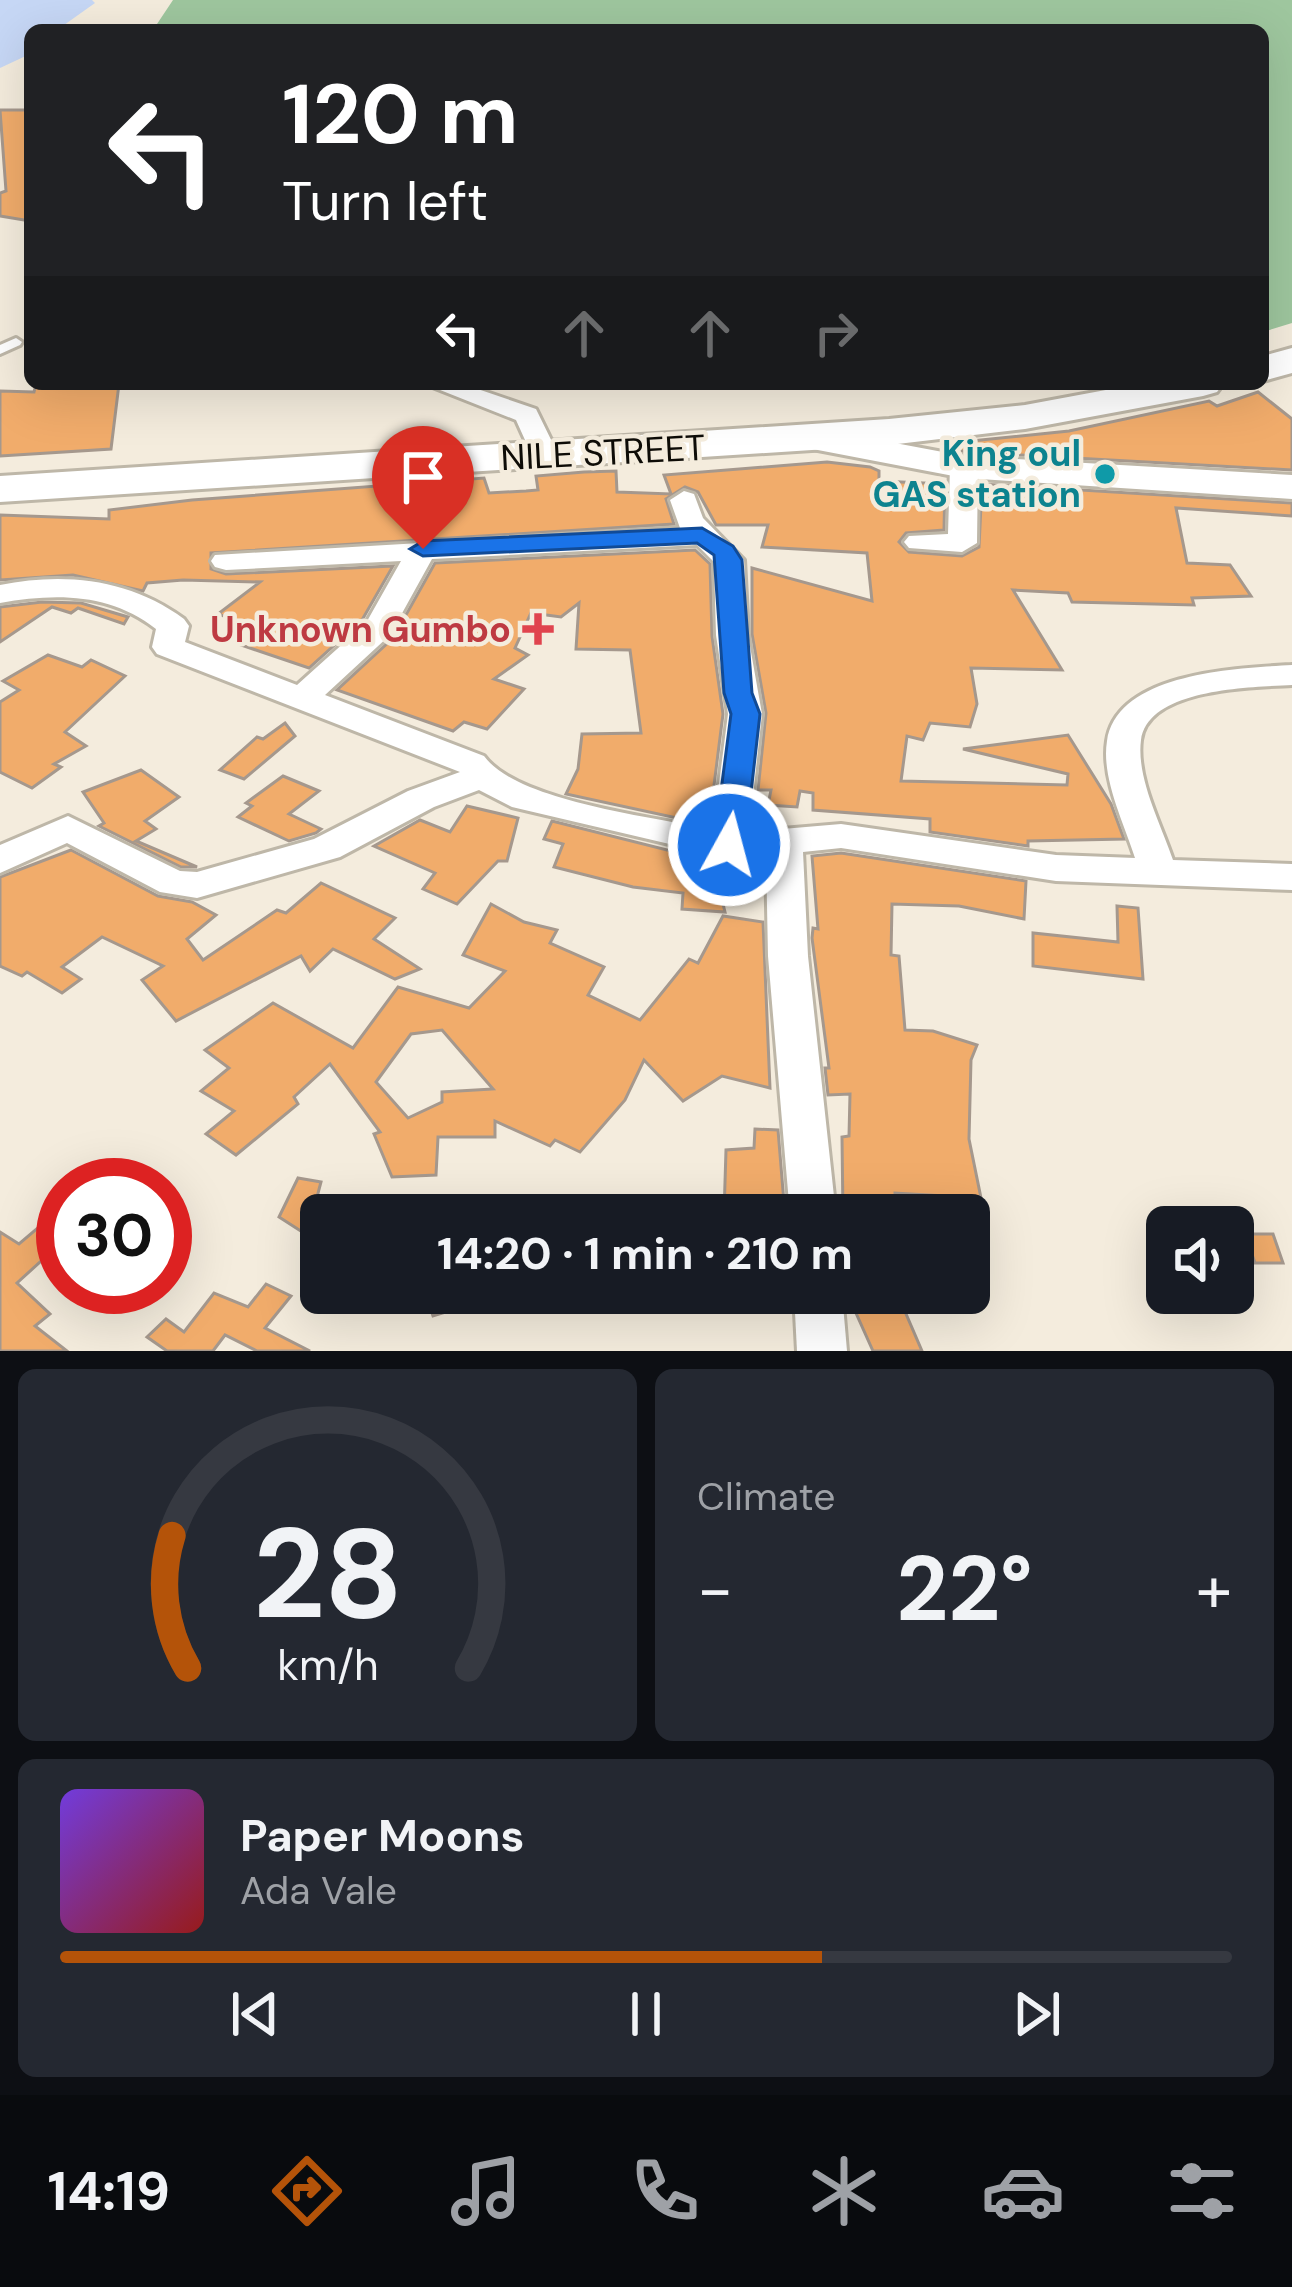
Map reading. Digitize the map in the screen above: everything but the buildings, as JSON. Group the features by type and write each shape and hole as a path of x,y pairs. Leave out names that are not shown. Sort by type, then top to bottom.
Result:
{"main road":[{"name":"NILE STREET","path":"0,489 810,438 1025,417 1171,390"},
{"path":"810,438 964,467 1292,487"}],"street":[{"path":"456,390 526,415 544,454"},
{"path":"919,542 962,543 964,467"},
{"path":"684,500 689,521 729,560 732,635 746,714 729,845"},
{"path":"226,560 382,556 423,549 702,536"},
{"path":"302,699 379,628 423,549"},
{"path":"0,594 37,587 128,595 173,626 168,647 472,764 481,777 525,799 590,818 729,845 841,836 908,850 1056,868 1292,878"},
{"path":"1158,873 1120,749 1126,732 1161,695 1215,680 1292,675"},
{"path":"0,860 68,828 173,883 197,885 327,848 422,799 481,777"},
{"path":"784,842 788,956 811,1194"},
{"path":"819,1314 822,1350"}],"lane":[{"path":"0,350 16,342"}],"green space":[{"path":"173,0 1292,0 1292,323 1269,330 1269,24 157,24"}],"water":[{"path":"0,0 95,3 65,24 24,24 24,57 0,68"}],"place":[{"name":"King oul GAS station","path":"1105,474"},
{"name":"Unknown Gumbo","path":"538,629"}],"route":[{"path":"423,549 702,536 724,551 729,560 738,693 746,714 729,845"}]}
